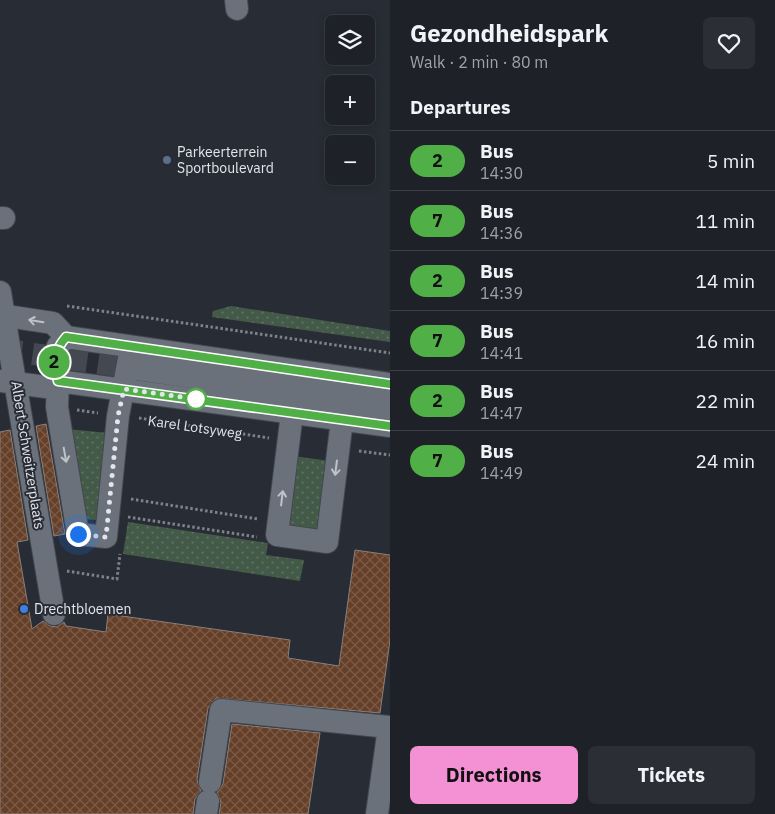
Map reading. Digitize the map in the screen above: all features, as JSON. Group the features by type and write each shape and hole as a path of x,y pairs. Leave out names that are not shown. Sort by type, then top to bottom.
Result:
{"street":[{"path":"1,305 53,323 66,337 131,348 390,384"},
{"name":"Albert Schweitzerplaats","path":"1,305 8,382 54,614"},
{"path":"66,337 58,346 54,358 58,381 57,407 78,534 106,537 118,416 131,348"},
{"path":"137,369 390,406"},
{"name":"Karel Lotsyweg","path":"8,382 46,387 58,381 390,426"},
{"path":"292,413 278,529 327,542 342,420"},
{"path":"208,799 221,710 389,727 378,814"}],"path":[{"path":"58,304 390,353"},
{"name":"Karel Lotsyweg","path":"57,407 289,440"},
{"path":"339,448 390,455"},
{"path":"110,505 269,539 278,529"},
{"path":"110,505 278,529"}],"green space":[{"path":"231,306 390,331 390,342 212,317 213,311"},
{"path":"67,429 108,433 96,520 82,519"},
{"path":"293,456 330,461 320,532 283,527"},
{"path":"128,522 268,543 266,555 304,560 300,581 123,554"}],"building":[{"path":"46,424 65,534 54,536 36,426"},
{"path":"10,430 28,540 17,542 32,629 43,621 50,626 57,627 64,622 66,626 106,632 108,614 290,640 288,658 339,666 355,550 390,555 390,640 380,713 216,698 208,708 197,780 201,791 195,799 193,814 0,814 0,432"},
{"path":"232,724 320,733 308,814 219,814 221,803 217,792 223,784"}],"tunnel":[{"path":"0,349 137,369"}],"bus line":[{"name":"2","path":"390,384 131,348 66,337 58,346 54,358 58,381 390,426"}],"place":[{"name":"Parkeerterrein Sportboulevard","path":"167,160"},
{"name":"Drechtbloemen","path":"24,609"}],"route":[{"path":"78,534 106,537 118,416 124,389 196,399"}]}
